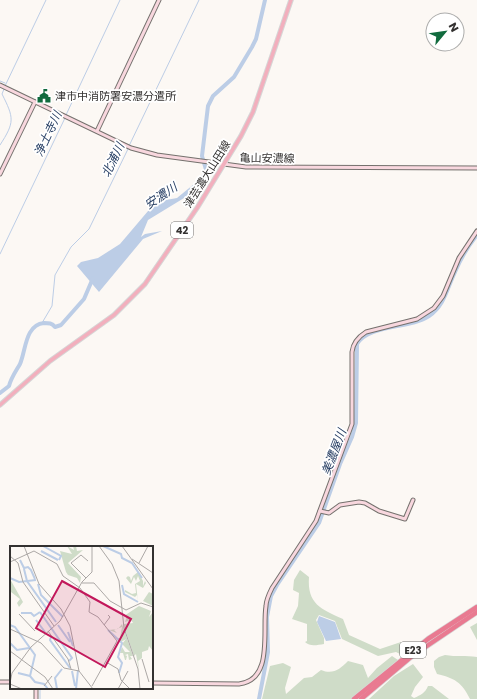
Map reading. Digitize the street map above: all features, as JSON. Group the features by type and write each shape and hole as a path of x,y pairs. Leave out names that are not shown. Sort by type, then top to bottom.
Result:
{"highway":[{"name":"E23","path":"354,699 428,639 477,607"},
{"name":"E23","path":"361,699 412,656 477,612"}],"main road":[{"name":"津芸濃大山田線","path":"0,406 50,361 109,319 133,298 166,254 224,165 253,112 291,0"}],"street":[{"path":"97,131 159,0"},
{"name":"亀山安濃線","path":"4,86 131,148 145,153 178,159 213,164 259,167 477,168"},
{"path":"0,174 35,102"},
{"path":"153,683 238,684 245,682 254,676 261,666 264,653 266,604 272,588 303,542 321,511 335,466 348,440 352,424 352,352 354,343 366,332 417,319 434,308 443,296 459,258 477,231"},
{"path":"321,511 327,513 331,512 340,505 359,502 365,503 379,511 405,520 413,500"}],"green space":[{"path":"300,570 309,577 310,594 313,600 328,612 343,619 349,635 380,649 401,642 408,650 402,655 396,652 378,656 342,639 335,621 319,615 316,620 324,638 324,644 307,644 305,642 307,641 307,624 292,619 298,606 299,593 293,590 294,580"},
{"path":"477,623 477,640 470,627"},
{"path":"445,655 477,657 477,699 470,699 464,688 453,679 437,674 434,667 434,661"},
{"path":"392,656 398,660 351,699 262,699 270,666 283,663 291,667 285,688 286,694 304,678 312,677 321,670 329,672 336,670 348,661 363,665 368,678 377,668"},
{"path":"413,664 423,677 415,687 411,696 414,698 421,695 428,686 432,686 449,699 369,699 394,676"}],"water":[{"path":"205,175 189,195 148,220 141,237 145,234 162,231 143,239 99,292 77,266 81,262 98,258 120,244 154,204 163,200 171,189 166,200 177,198"},
{"path":"319,616 335,622 341,639 326,641 317,622"}],"waterway":[{"path":"5,86 46,0"},
{"name":"浄土寺川","path":"66,115 120,0"},
{"name":"北浦川","path":"129,146 199,0"},
{"name":"安濃川","path":"200,180 207,173 202,156 208,106 213,96 234,77 252,47 256,39 265,0"},
{"path":"0,81 5,83"},
{"path":"0,145 8,131 11,120 9,109 2,94 4,89"},
{"name":"浄土寺川","path":"0,254 65,118"},
{"name":"北浦川","path":"42,323 52,306 55,275 71,247 89,229 128,149"},
{"name":"美濃屋川","path":"259,699 268,652 267,617 271,596 319,523 356,423 357,344 371,333 421,320 434,312 439,307 445,296 462,257 477,235"},
{"name":"北浦川","path":"0,393 9,386 12,377 20,364 27,339 33,328 44,323 55,327 61,325 84,299 93,278"},
{"path":"40,689 40,699"}],"place":[{"name":"津市中消防署安濃分遣所","path":"44,96"}]}
